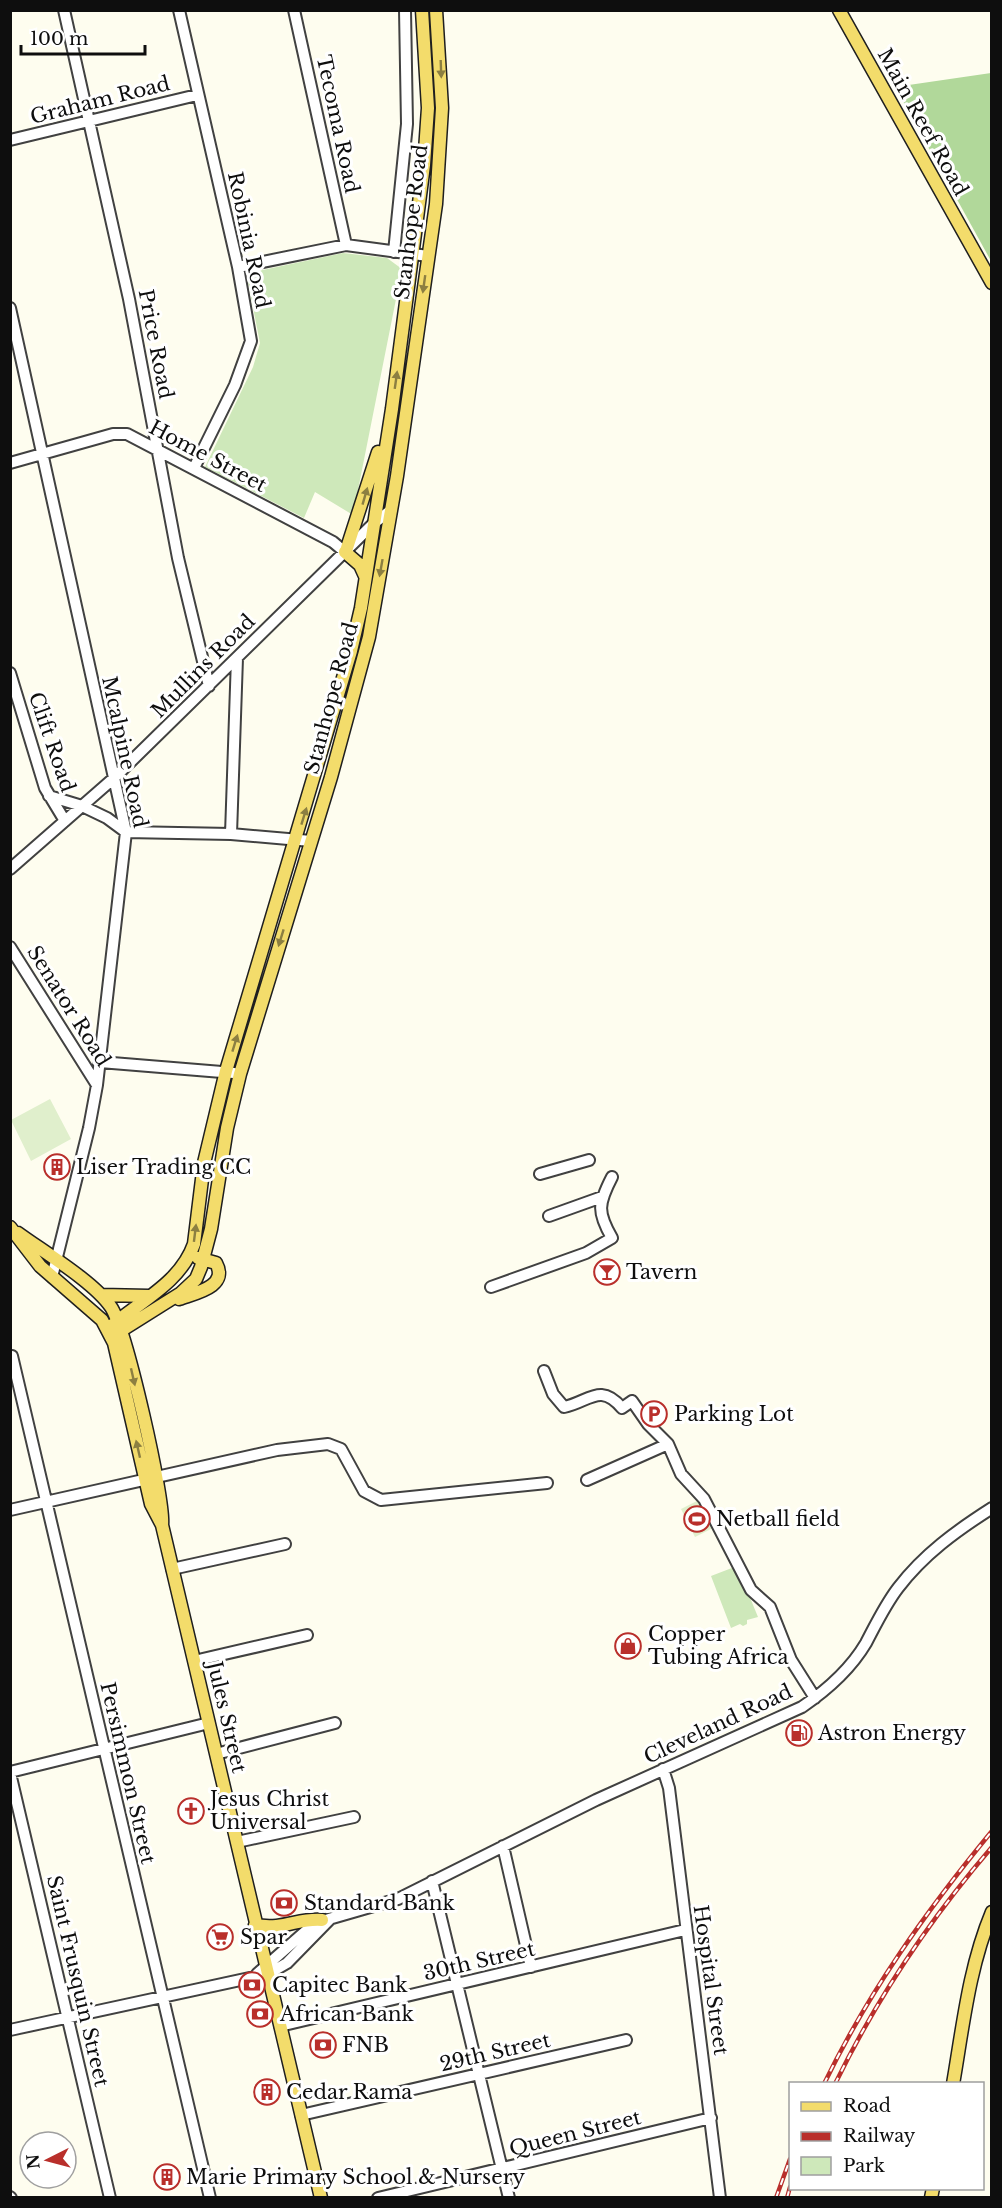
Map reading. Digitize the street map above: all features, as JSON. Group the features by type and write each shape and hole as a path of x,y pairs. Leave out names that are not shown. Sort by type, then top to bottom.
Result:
{"main road":[{"name":"Stanhope Road","path":"114,1330 149,1296 182,1269 194,1244 210,1132 226,1071 297,840 351,651 366,576 414,254 428,108 422,10"},
{"name":"Stanhope Road","path":"114,1330 166,1303 196,1278 205,1258 225,1138 240,1074 293,902 369,637 391,510 436,204 442,108 436,10"},
{"name":"Main Reef Road","path":"839,10 992,284"},
{"path":"428,108 442,108"},
{"path":"366,576 360,565 345,552 392,409"},
{"path":"279,897 293,902"},
{"path":"210,1132 225,1138"},
{"path":"11,1228 101,1295 111,1307 114,1330"},
{"path":"11,1228 27,1252 52,1277 114,1330"},
{"path":"166,1303 206,1289 216,1282 219,1276 218,1266 214,1261 205,1258 189,1258"},
{"path":"101,1295 149,1296"},
{"name":"Jules Street","path":"114,1330 151,1478 151,1504 162,1525 237,1842 264,1970 280,2025 321,2198"},
{"path":"953,2082 978,1950 992,1912"},
{"path":"255,1925 281,1928 308,1920 326,1919"}],"street":[{"name":"Price Road","path":"64,10 90,121 178,558 209,686"},
{"name":"Robinia Road","path":"179,10 238,267 251,341 235,385 194,468"},
{"name":"Tecoma Road","path":"294,10 346,245"},
{"name":"Stanhope Road","path":"394,252 407,124 405,10"},
{"name":"Graham Road","path":"10,140 197,95"},
{"path":"238,267 346,245 428,256"},
{"name":"Mcalpine Road","path":"10,308 126,832 97,1085 89,1128 52,1277"},
{"name":"Home Street","path":"10,462 127,434 333,542 345,552"},
{"name":"Mullins Road","path":"10,869 114,778 373,524 391,510"},
{"path":"231,834 237,658"},
{"name":"Clift Road","path":"10,673 48,796 65,820"},
{"path":"48,796 82,806 107,818 126,832 231,834 311,841"},
{"name":"Senator Road","path":"10,947 97,1085"},
{"path":"100,1062 240,1074"},
{"path":"540,1174 590,1160"},
{"path":"490,1287 586,1253 612,1238 604,1225 599,1206 612,1178"},
{"path":"549,1216 602,1197"},
{"name":"Persimmon Street","path":"12,1356 210,2198"},
{"path":"544,1371 553,1394 564,1407 597,1395 614,1399 622,1408 632,1401 648,1424 668,1444 681,1474 704,1499 725,1535 751,1590 770,1607 791,1660 815,1698"},
{"path":"10,1510 277,1450 328,1444 341,1449 364,1491 381,1500 547,1482"},
{"path":"587,1480 668,1444"},
{"name":"Cleveland Road","path":"326,1919 385,1904 663,1769 775,1720 815,1698 852,1663 888,1602 920,1562 937,1545 992,1508"},
{"path":"172,1569 285,1544"},
{"path":"194,1661 307,1635"},
{"path":"10,1773 209,1723"},
{"path":"216,1754 335,1723"},
{"name":"Hospital Street","path":"663,1769 669,1788 720,2198"},
{"name":"Saint Frusquin Street","path":"10,1773 110,2198"},
{"path":"237,1842 354,1817"},
{"path":"503,1846 531,1967"},
{"path":"432,1881 509,2198"},
{"path":"10,2030 264,1970 308,1928 326,1919"},
{"name":"30th Street","path":"280,2025 459,1985 685,1930"},
{"name":"29th Street","path":"301,2115 626,2040"},
{"name":"Queen Street","path":"378,2198 711,2118"}],"green space":[{"path":"992,73 991,261 895,87"},
{"path":"343,253 387,258 402,269 353,515 315,492 304,518 205,467 253,367 260,343 247,277 258,271"},
{"path":"50,1099 71,1139 31,1161 11,1120"},
{"name":"Netball field","path":"699,1500 713,1528 695,1537 681,1509"},
{"path":"737,1566 758,1617 747,1620 747,1624 743,1626 740,1624 731,1628 711,1576"}],"railway":[{"path":"825,2082 860,2016 900,1952 992,1831"},
{"path":"836,2082 851,2052 906,1960 947,1902 992,1847"},
{"path":"776,2198 789,2162"},
{"path":"787,2198 789,2190"}],"place":[{"name":"Liser Trading CC","path":"57,1167"},
{"name":"Tavern","path":"607,1272"},
{"name":"Parking Lot","path":"654,1414"},
{"name":"Netball field","path":"697,1519"},
{"name":"Copper Tubing Africa","path":"628,1646"},
{"name":"Astron Energy","path":"799,1733"},
{"name":"Jesus Christ Universal","path":"191,1811"},
{"name":"Standard Bank","path":"284,1903"},
{"name":"Spar","path":"220,1937"},
{"name":"Capitec Bank","path":"252,1985"},
{"name":"African Bank","path":"260,2014"},
{"name":"FNB","path":"323,2045"},
{"name":"Cedar Rama","path":"267,2092"},
{"name":"Marie Primary School & Nursery","path":"167,2177"}]}
